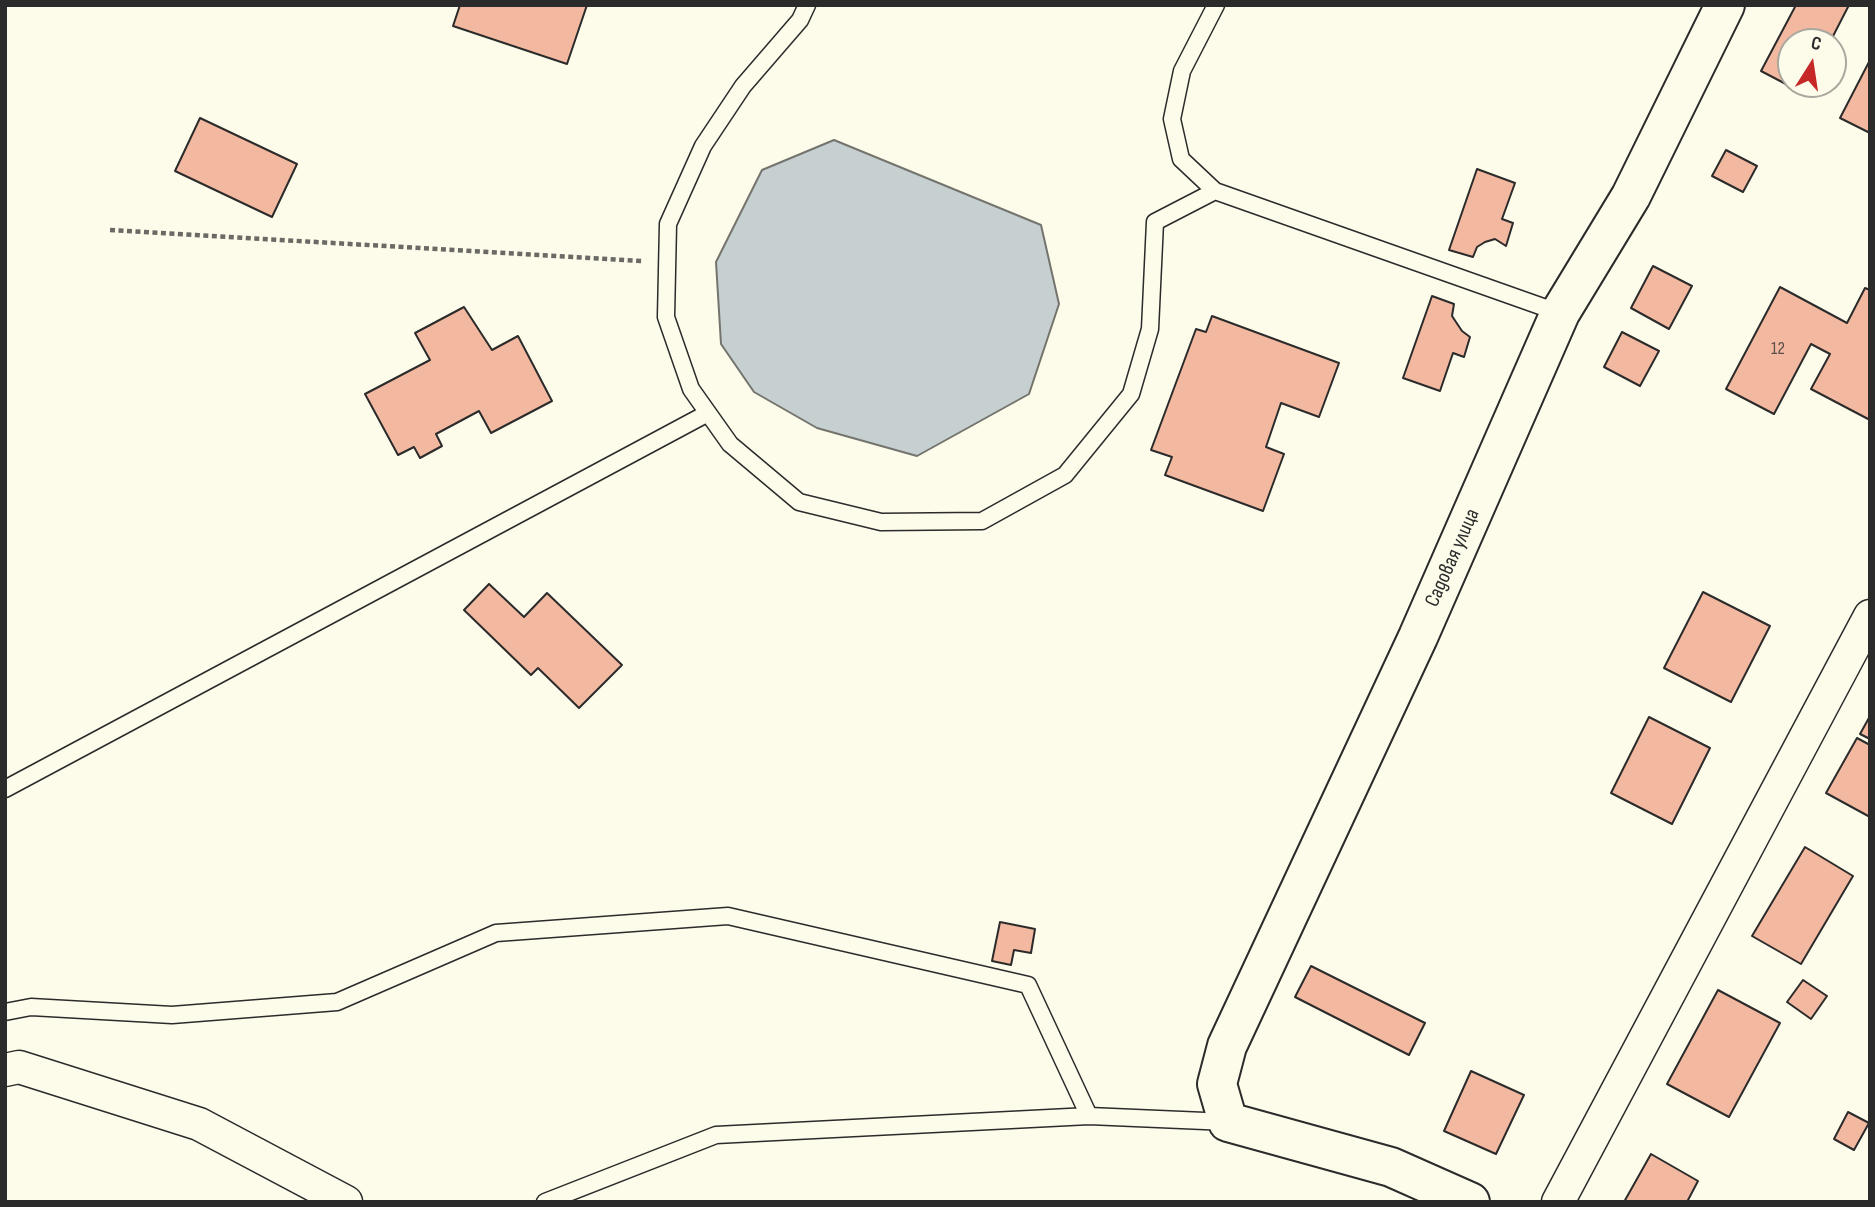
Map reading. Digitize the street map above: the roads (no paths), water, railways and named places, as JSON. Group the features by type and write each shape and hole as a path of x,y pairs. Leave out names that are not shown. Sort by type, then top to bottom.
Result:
{"street":[{"name":"Садовая улица","path":"1228,1122 1217,1084 1227,1046 1418,637 1560,313 1631,196 1725,5"},
{"path":"1558,1202 1870,616"},
{"path":"5,1070 19,1067 199,1124 346,1202"},
{"path":"1228,1122 1391,1167 1470,1202"}],"lane":[{"path":"807,5 800,20 743,86 703,146 668,225 666,317 691,388 730,444 799,502 881,522 982,521 1065,475 1131,394 1150,329 1155,222 1214,191"},
{"path":"1216,5 1182,71 1172,119 1181,159 1214,191 1560,313"},
{"path":"5,789 708,413"},
{"path":"5,1012 31,1007 172,1015 337,1002 496,933 728,916 1028,985 1089,1115"},
{"path":"545,1202 716,1135 1089,1115 1228,1122"}]}
